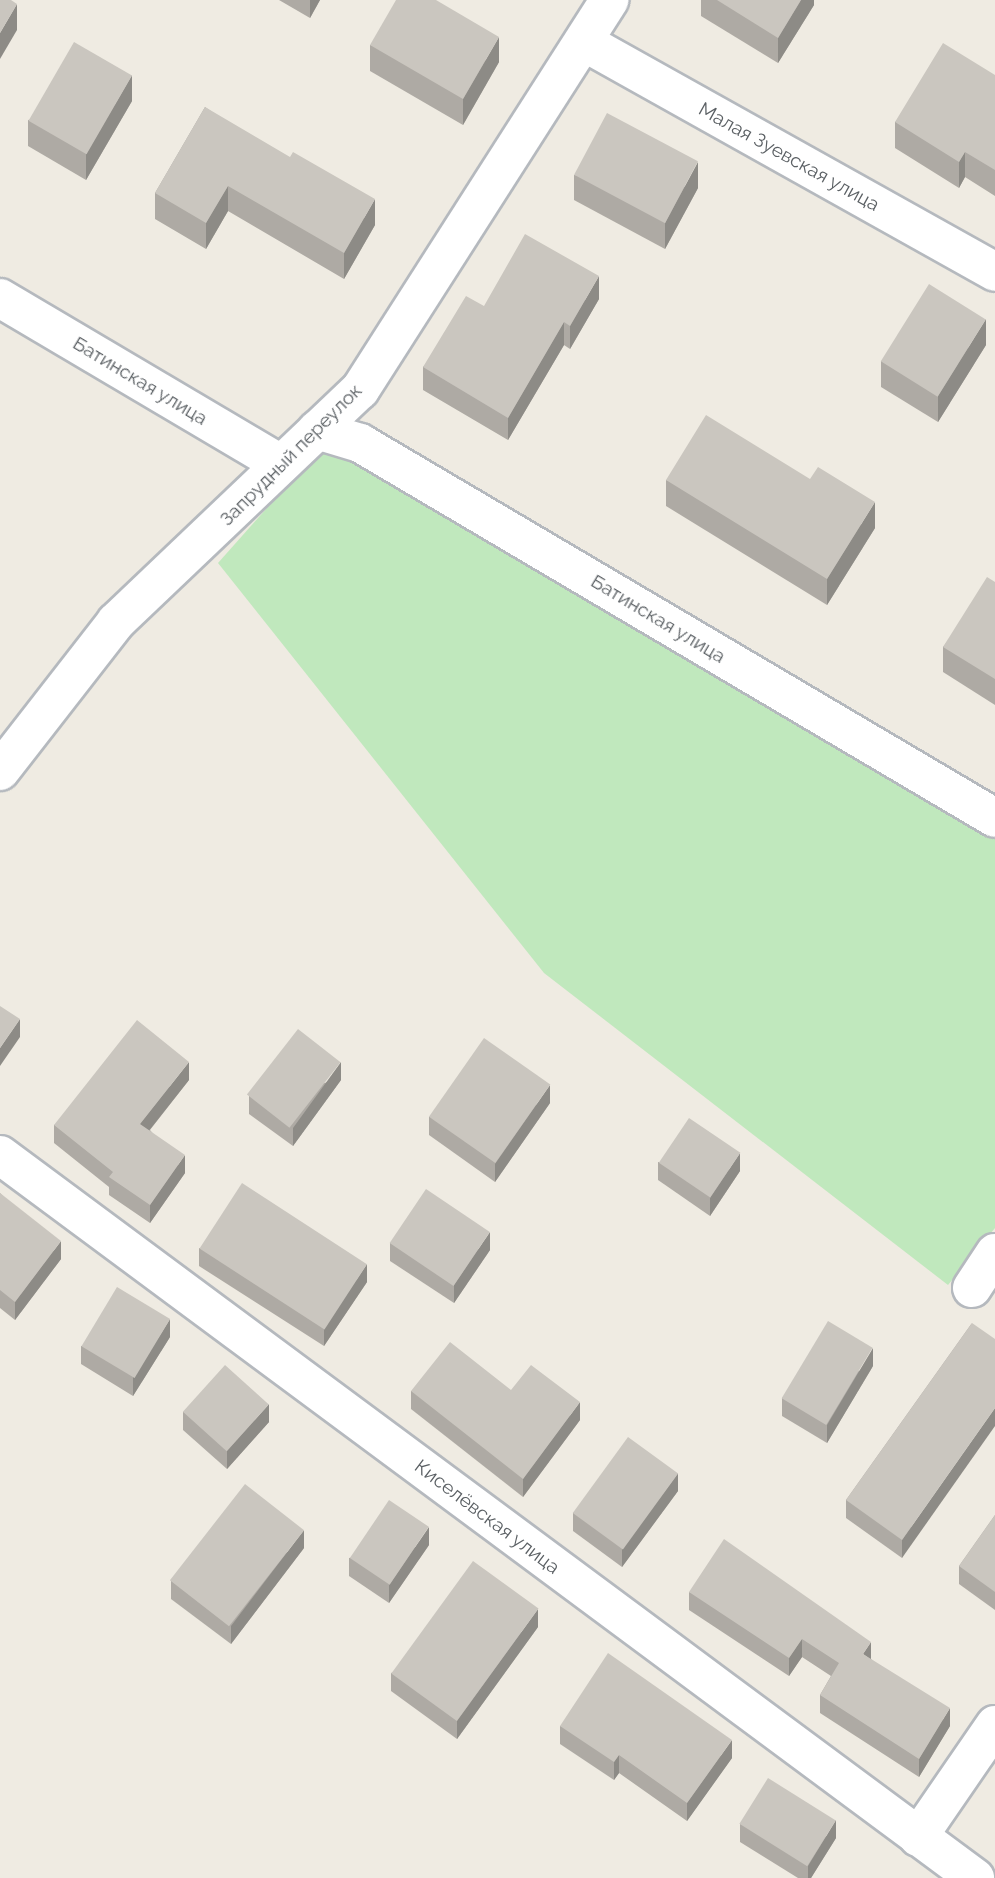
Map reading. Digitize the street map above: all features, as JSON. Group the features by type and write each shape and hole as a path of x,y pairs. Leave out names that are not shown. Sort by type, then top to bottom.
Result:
{"street":[{"name":"Запрудный переулок","path":"0,771 116,622 360,390 609,0"},
{"name":"Малая Зуевская улица","path":"584,42 995,272"},
{"name":"Батинская улица","path":"0,298 281,464"},
{"name":"Батинская улица","path":"317,430 360,443 995,818"},
{"name":"Киселёвская улица","path":"0,1155 975,1878"},
{"path":"971,1288 995,1254"},
{"path":"918,1837 995,1725"}],"green space":[{"path":"324,444 995,833 995,1228 948,1285 544,973 218,563"}],"building":[{"path":"0,0 11,0 17,4 0,33"},
{"path":"396,0 436,0 499,37 463,99 370,45"},
{"path":"717,0 801,0 778,38"},
{"path":"74,42 132,76 87,154 29,121"},
{"path":"943,43 995,75 995,170 965,152 959,162 895,122"},
{"path":"205,107 290,157 293,152 375,199 344,253 228,186 206,223 155,193"},
{"path":"607,113 698,161 665,223 574,175"},
{"path":"525,234 599,276 570,326 564,322 508,418 423,367 466,296 484,306"},
{"path":"929,284 986,320 938,397 881,361"},
{"path":"706,415 810,479 818,467 875,502 827,579 666,480"},
{"path":"987,577 995,582 995,679 943,647"},
{"path":"0,1006 20,1019 0,1048"},
{"path":"137,1020 189,1062 140,1124 185,1155 150,1205 109,1177 113,1172 54,1125"},
{"path":"298,1029 341,1062 289,1128 247,1094"},
{"path":"484,1038 550,1084 495,1163 429,1117"},
{"path":"689,1118 740,1153 710,1197 659,1163"},
{"path":"242,1183 367,1264 324,1330 200,1248"},
{"path":"426,1189 490,1232 453,1286 390,1243"},
{"path":"0,1193 61,1241 15,1302 0,1290"},
{"path":"117,1287 170,1319 135,1378 81,1346"},
{"path":"828,1321 873,1348 826,1425 782,1398"},
{"path":"972,1323 995,1339 995,1408 902,1540 846,1500"},
{"path":"450,1342 511,1390 531,1365 580,1402 523,1479 411,1391"},
{"path":"225,1365 269,1404 227,1451 183,1412"},
{"path":"628,1437 678,1473 623,1549 573,1513"},
{"path":"245,1484 304,1530 229,1626 170,1580"},
{"path":"389,1500 429,1527 390,1585 350,1558"},
{"path":"995,1515 995,1592 959,1566"},
{"path":"724,1539 871,1642 863,1654 950,1708 919,1759 820,1695 839,1663 802,1639 789,1658 689,1592"},
{"path":"473,1561 539,1609 457,1721 391,1673"},
{"path":"608,1653 732,1740 687,1803 619,1755 614,1762 560,1726"},
{"path":"768,1778 836,1820 807,1866 739,1824"}]}
